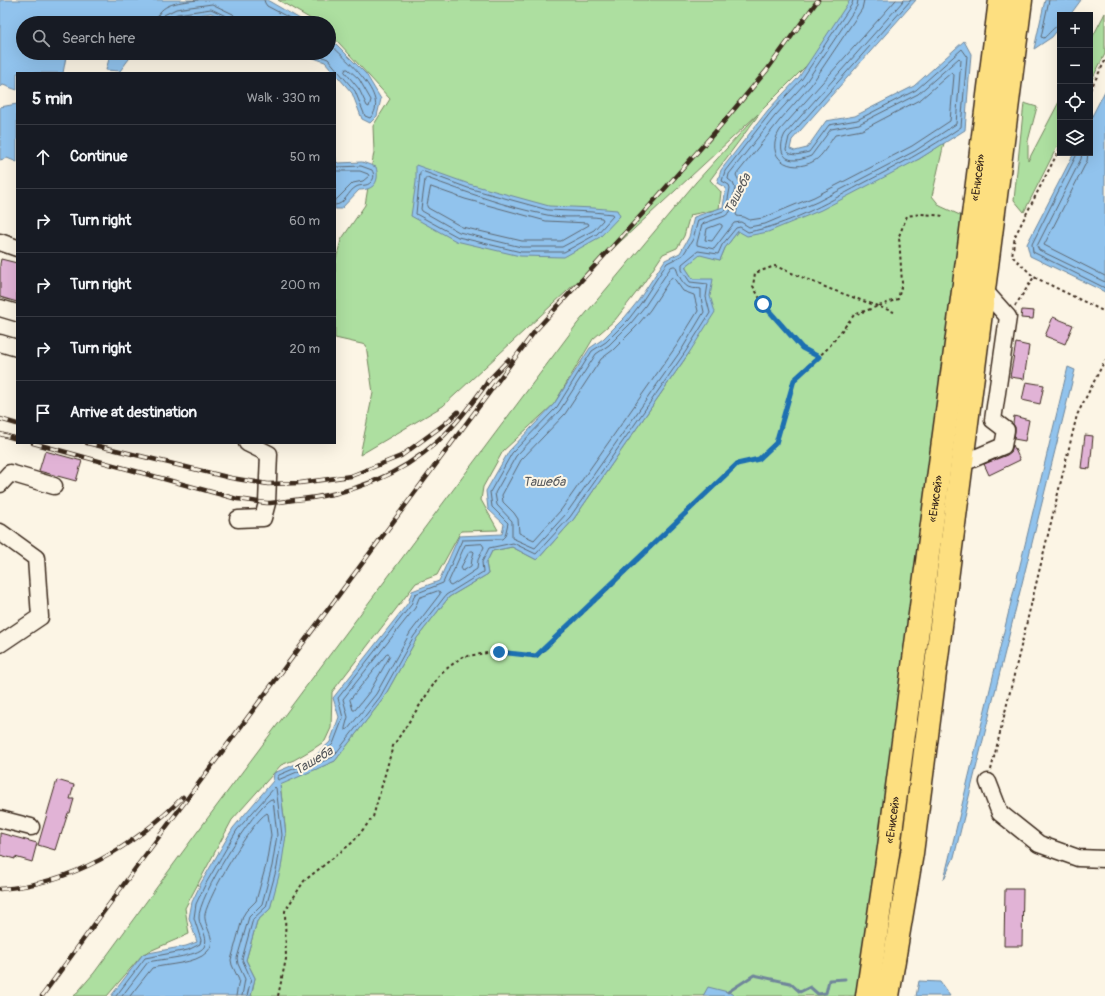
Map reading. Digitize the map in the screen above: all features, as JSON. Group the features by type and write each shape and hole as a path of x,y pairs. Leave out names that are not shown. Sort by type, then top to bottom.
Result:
{"highway":[{"name":"«Енисей»","path":"867,996 890,847 972,231 1000,0"},
{"name":"«Енисей»","path":"888,996 912,853 1021,0"}],"lane":[{"path":"0,242 16,248"},
{"path":"961,464 1003,446 1006,430 993,420 1008,317 984,290"},
{"path":"0,308 16,313"},
{"path":"0,343 16,348"},
{"path":"238,519 263,518 267,503 269,454 249,444"},
{"path":"0,484 10,473 54,486"},
{"path":"0,532 36,558 40,617 0,644"},
{"path":"988,782 1000,813 1039,844 1078,858 1105,859"},
{"path":"0,819 31,827"}],"path":[{"path":"1093,84 1105,61"},
{"path":"1057,154 1015,236 1012,256 1034,277 1105,312"},
{"path":"278,996 286,959 285,911 304,881 353,842 373,817 394,746 441,673 462,657 499,652 536,656 737,464 759,459 776,443 794,380 828,348 854,315 898,299 902,283 899,236 907,216 921,214 944,216"},
{"path":"819,357 802,348 763,304 753,286 755,273 775,266 830,289 894,312"},
{"path":"1008,317 1034,277"},
{"path":"988,782 1076,415 1105,360"}],"green space":[{"path":"278,0 863,0 806,66 763,109 710,180 721,192 719,209 690,215 684,236 677,248 663,254 643,284 615,320 593,339 554,404 503,451 483,487 481,500 498,530 461,531 437,575 416,583 332,692 331,728 325,741 294,760 281,765 232,820 185,908 189,934 143,954 107,996 74,996 94,973 198,831 577,324 696,182 758,114 443,406 360,455 373,393 366,345 336,338 336,259 341,240 365,205 374,152 373,126 390,99 336,40 336,16 306,16"},
{"path":"1105,13 1105,54 1093,77 1093,48 1093,36"},
{"path":"1024,103 1037,107 1028,141 1028,161 1057,106 1057,147 1024,212 1014,200"},
{"path":"944,143 932,196 940,206 962,216 880,846 856,996 251,996 255,978 246,960 257,921 270,909 286,835 280,784 335,761 383,699 417,638 449,597 488,574 486,563 492,551 512,547 537,560 573,520 689,353 693,279 685,267 700,254 720,260 725,248 738,231 919,159"}],"water":[{"path":"0,0 267,0 295,16 217,16 211,13 191,16 16,16 16,60 65,60 63,72 16,72 16,90 3,85 0,87"},
{"name":"Ташеба","path":"850,0 916,0 792,140 790,149 795,151 807,148 826,121 855,116 914,86 964,41 971,54 965,130 919,159 821,210 768,232 747,236 738,231 725,248 720,260 700,255 685,267 693,279 713,279 710,296 715,312 689,353 573,520 537,560 512,547 492,551 486,563 488,574 449,597 417,638 383,699 335,761 280,785 286,835 281,868 270,909 257,921 246,960 255,978 251,996 111,996 143,954 186,946 197,942 189,918 192,902 201,883 233,828 273,781 274,773 315,756 330,742 339,717 333,698 408,603 412,591 439,581 459,536 502,534 504,524 488,509 486,491 509,451 554,404 590,348 603,339 625,317 638,301 665,260 680,253 689,237 694,217 723,207 726,188 717,183 721,170 768,110 799,77"},
{"path":"1045,0 1081,0 1072,12 1057,12 1057,31 1052,37 1034,49"},
{"path":"336,44 366,74 381,99 377,116 370,123 362,119 352,93 336,75 336,72 334,72 325,62 319,60 336,60"},
{"path":"109,60 128,60 120,71 106,70"},
{"path":"1105,91 1105,292 1030,256 1027,244 1072,156 1093,156 1093,114"},
{"path":"16,104 16,162 7,158 0,160 0,107"},
{"path":"336,161 338,163 362,162 376,167 377,177 375,184 369,189 359,190 341,209 336,209"},
{"path":"416,165 469,184 549,206 617,210 620,216 600,237 564,257 520,256 456,241 411,216 416,182"},
{"path":"1068,367 1075,370 954,857 944,879"},
{"path":"919,981 940,982 950,996 916,996"},
{"path":"708,987 728,992 736,996 703,996"}],"building":[{"path":"1,259 16,263 16,302 0,297"},
{"path":"1022,310 1034,311 1033,319 1021,318"},
{"path":"1053,317 1073,325 1065,344 1045,336"},
{"path":"1016,343 1029,346 1024,379 1010,377"},
{"path":"1026,382 1044,385 1040,404 1022,400"},
{"path":"1014,416 1029,420 1025,441 1014,439"},
{"path":"1085,435 1093,436 1090,469 1081,468"},
{"path":"1013,445 1020,460 989,475 984,464 1007,455 1011,452"},
{"path":"45,451 82,461 76,481 39,471"},
{"path":"57,780 74,785 70,799 74,799 55,850 38,845"},
{"path":"0,833 37,843 32,862 15,857 15,859 0,855"},
{"path":"1005,889 1023,889 1022,946 1004,946"}],"waterway":[{"path":"728,992 754,975 790,983 800,992 810,987 818,994 826,993 829,980 845,979"}],"railway":[{"path":"42,996 535,331 715,132 767,70 818,0"},
{"path":"487,382 508,360"},
{"path":"37,444 237,499 267,503 314,498 352,489 389,475 406,465 438,441 452,427 490,379"},
{"path":"91,444 231,478 268,484 300,483 351,476 401,456 446,423 458,412"},
{"path":"0,419 16,424"},
{"path":"0,434 16,439"},
{"path":"0,889 26,886 52,880 100,860 144,832 183,797"}],"route":[{"path":"499,652 536,656 737,464 759,459 776,443 794,380 819,357 802,348 763,304"}]}
